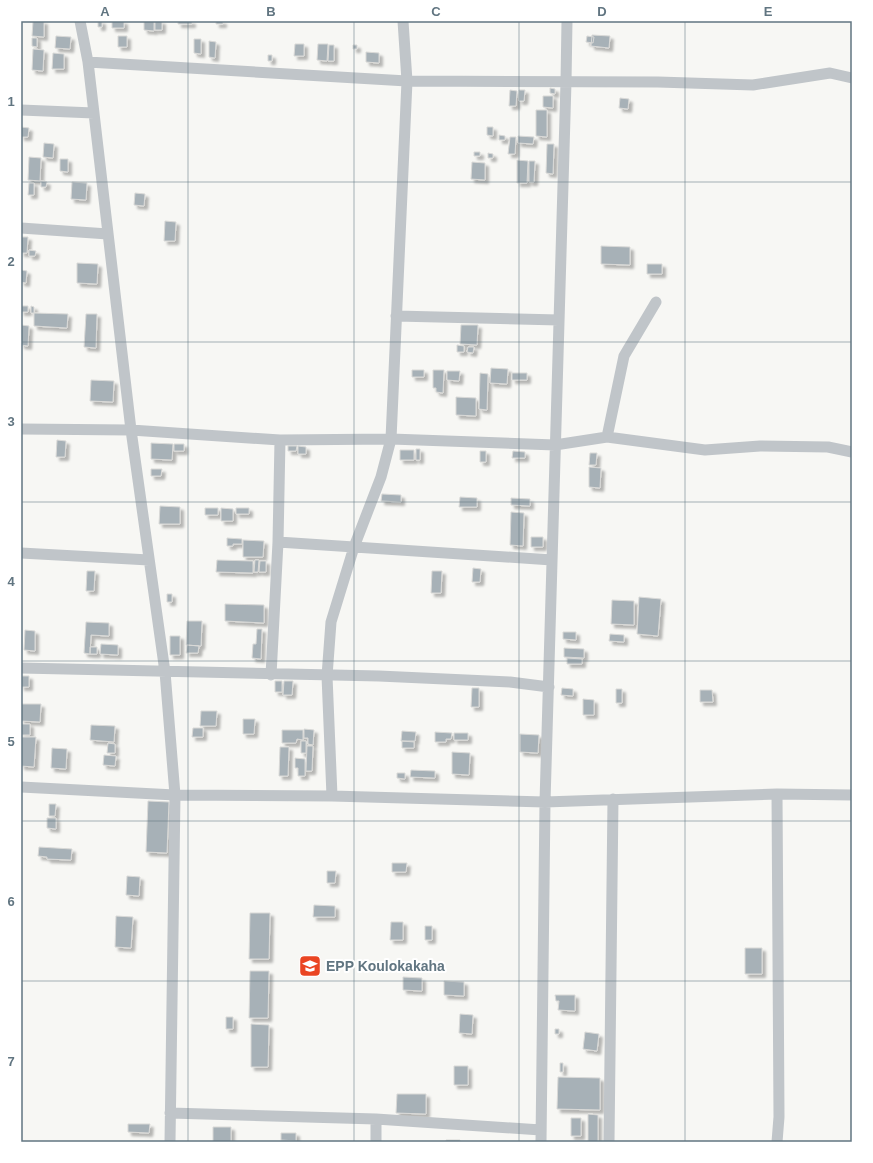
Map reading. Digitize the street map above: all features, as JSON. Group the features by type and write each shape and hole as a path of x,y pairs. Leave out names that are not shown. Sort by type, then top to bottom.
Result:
{"street":[{"path":"80,21 88,62 131,430 165,672 175,794 170,1142"},
{"path":"332,796 327,676 331,622 354,547 381,477 391,439 407,81 403,21"},
{"path":"541,1142 545,802 567,21"},
{"path":"88,62 407,81 658,82 753,85 830,74 852,78"},
{"path":"21,110 94,113"},
{"path":"21,228 108,234"},
{"path":"607,437 624,356 656,302"},
{"path":"396,316 559,320"},
{"path":"21,429 131,430 280,440 391,439 555,444 607,437 705,450 760,446 828,447 852,452"},
{"path":"271,675 278,542 280,440"},
{"path":"278,542 552,560"},
{"path":"21,552 149,560"},
{"path":"21,668 271,675 379,676 502,682 549,687"},
{"path":"21,787 175,794 332,796 545,802 777,794 852,795"},
{"path":"777,794 779,1117 777,1142"},
{"path":"608,1142 613,799"},
{"path":"170,1113 376,1119 541,1130"},
{"path":"376,1119 376,1142"}],"building":[{"path":"33,21 44,21 44,37 32,36"},
{"path":"98,21 102,21 102,27 98,27"},
{"path":"112,21 124,21 124,28 112,28"},
{"path":"144,21 154,21 154,31 144,30"},
{"path":"155,21 162,21 162,30 155,30"},
{"path":"178,21 192,21 192,24 178,24"},
{"path":"216,21 223,21 223,24 216,24"},
{"path":"592,35 610,36 609,48 591,46"},
{"path":"56,36 71,37 70,49 55,48"},
{"path":"118,36 127,36 127,47 118,47"},
{"path":"587,36 594,37 593,43 586,42"},
{"path":"32,38 37,38 37,47 32,46"},
{"path":"194,39 201,39 201,54 194,53"},
{"path":"209,41 216,42 215,58 209,57"},
{"path":"295,44 304,44 304,56 294,56"},
{"path":"318,44 328,44 327,61 317,60"},
{"path":"329,45 334,45 334,61 328,61"},
{"path":"353,45 357,45 357,49 353,49"},
{"path":"33,49 44,50 43,71 32,70"},
{"path":"366,52 379,53 379,63 366,62"},
{"path":"53,53 64,54 64,69 52,69"},
{"path":"268,55 272,55 272,61 268,61"},
{"path":"550,88 555,89 555,94 550,93"},
{"path":"510,90 517,91 516,106 509,106"},
{"path":"519,90 525,90 524,101 519,101"},
{"path":"543,96 553,96 553,108 543,107"},
{"path":"620,98 629,99 628,109 619,108"},
{"path":"536,110 547,110 547,137 536,136"},
{"path":"21,127 29,128 28,137 21,137"},
{"path":"487,127 493,127 493,136 487,135"},
{"path":"499,135 505,136 505,140 499,140"},
{"path":"518,136 534,137 533,144 518,143"},
{"path":"510,137 516,137 515,154 508,154"},
{"path":"44,143 54,144 53,158 43,157"},
{"path":"547,144 554,144 553,174 546,173"},
{"path":"474,152 480,152 480,156 474,156"},
{"path":"488,153 493,154 493,158 488,158"},
{"path":"29,157 41,158 40,181 28,180"},
{"path":"60,159 68,159 68,172 60,171"},
{"path":"517,160 528,161 527,183 517,183"},
{"path":"529,161 535,161 534,182 529,182"},
{"path":"472,162 485,163 485,180 471,179"},
{"path":"41,181 47,182 46,187 41,187"},
{"path":"72,182 87,183 86,200 71,199"},
{"path":"29,183 34,183 34,195 28,195"},
{"path":"135,193 145,194 144,206 134,205"},
{"path":"165,221 176,222 175,241 164,241"},
{"path":"21,237 28,237 27,253 21,253"},
{"path":"601,246 630,247 630,265 601,264"},
{"path":"29,250 36,251 35,256 29,256"},
{"path":"77,263 98,264 97,284 77,283"},
{"path":"647,264 662,264 662,274 647,274"},
{"path":"21,270 27,271 26,283 21,282"},
{"path":"21,306 28,306 28,312 21,312"},
{"path":"31,306 34,307 34,313 31,313"},
{"path":"34,313 68,314 67,328 34,326"},
{"path":"86,314 97,314 96,348 84,347"},
{"path":"21,325 29,326 28,346 21,345"},
{"path":"461,325 478,325 477,345 460,344"},
{"path":"457,345 464,346 464,352 457,352"},
{"path":"468,347 474,347 473,353 467,352"},
{"path":"491,368 508,369 507,384 490,383"},
{"path":"412,370 424,370 424,377 412,377"},
{"path":"433,370 444,370 443,393 436,392 436,388 433,388"},
{"path":"447,371 460,371 459,381 447,380"},
{"path":"480,373 488,374 487,410 479,409"},
{"path":"512,373 527,373 527,380 512,380"},
{"path":"91,380 114,381 113,402 90,401"},
{"path":"456,397 476,398 476,416 456,415"},
{"path":"57,440 66,441 65,457 56,457"},
{"path":"151,443 173,444 172,460 151,459"},
{"path":"174,444 184,444 184,451 174,451"},
{"path":"288,446 297,446 296,451 288,451"},
{"path":"298,446 306,447 306,454 298,454"},
{"path":"416,449 420,449 420,460 416,460"},
{"path":"400,450 414,450 414,460 400,460"},
{"path":"480,451 486,451 486,462 480,462"},
{"path":"513,451 525,452 525,458 512,458"},
{"path":"590,453 597,453 596,465 589,465"},
{"path":"589,467 601,468 600,488 589,487"},
{"path":"151,469 162,469 161,476 151,476"},
{"path":"382,494 401,495 401,502 381,501"},
{"path":"460,497 477,498 477,507 459,507"},
{"path":"511,498 530,499 530,506 511,505"},
{"path":"160,506 180,507 180,524 159,524"},
{"path":"205,508 218,508 218,515 205,515"},
{"path":"221,508 233,509 233,521 221,521"},
{"path":"236,508 249,508 249,514 236,514"},
{"path":"511,512 524,513 523,546 510,545"},
{"path":"531,537 543,537 543,547 531,547"},
{"path":"227,538 242,539 242,544 227,546"},
{"path":"243,540 264,541 263,557 243,557"},
{"path":"217,560 253,561 253,573 216,572"},
{"path":"255,560 259,560 258,572 254,572"},
{"path":"260,561 266,561 266,572 259,572"},
{"path":"473,568 481,569 480,582 472,582"},
{"path":"87,571 95,571 94,591 86,591"},
{"path":"432,571 442,571 441,593 431,593"},
{"path":"167,594 172,594 172,602 167,602"},
{"path":"639,597 661,599 658,636 637,634"},
{"path":"612,600 634,601 634,625 611,624"},
{"path":"225,604 264,605 264,623 225,621"},
{"path":"187,621 202,621 201,646 186,645"},
{"path":"86,622 109,623 109,636 91,635 90,654 84,653"},
{"path":"257,629 262,629 261,659 252,658 253,644 256,644"},
{"path":"25,630 35,631 35,651 24,650"},
{"path":"563,632 576,632 576,640 563,639"},
{"path":"610,634 624,635 624,642 609,641"},
{"path":"170,636 180,636 180,655 170,655"},
{"path":"101,644 118,645 118,655 100,654"},
{"path":"187,645 199,646 198,653 186,653"},
{"path":"90,647 97,647 97,654 90,654"},
{"path":"564,648 584,649 584,658 564,657"},
{"path":"567,658 582,659 582,664 567,664"},
{"path":"21,676 29,676 29,687 21,687"},
{"path":"275,681 282,681 282,692 275,692"},
{"path":"284,681 293,681 292,695 283,695"},
{"path":"472,688 479,688 479,707 471,707"},
{"path":"562,688 573,689 573,696 561,695"},
{"path":"616,689 622,689 622,703 616,703"},
{"path":"700,690 712,690 713,702 700,702"},
{"path":"583,699 594,700 594,715 583,715"},
{"path":"21,704 41,704 40,722 21,721"},
{"path":"201,711 217,711 216,726 200,726"},
{"path":"243,719 255,719 254,734 243,734"},
{"path":"21,724 30,724 30,735 21,735"},
{"path":"91,725 115,726 114,742 90,740"},
{"path":"193,728 203,728 203,737 192,737"},
{"path":"304,729 314,730 313,745 308,744 308,738 304,738"},
{"path":"282,730 303,730 303,740 297,739 296,743 282,743"},
{"path":"402,731 416,732 415,741 401,741"},
{"path":"435,732 452,733 451,739 446,739 446,742 435,742"},
{"path":"454,733 468,733 468,740 454,740"},
{"path":"520,734 539,735 538,753 520,752"},
{"path":"21,737 36,737 34,767 21,766"},
{"path":"301,741 306,741 306,753 301,753"},
{"path":"402,741 414,742 414,748 402,748"},
{"path":"108,743 115,744 115,753 107,753"},
{"path":"307,746 313,746 312,771 306,771"},
{"path":"280,747 289,747 288,776 279,776"},
{"path":"52,748 67,749 66,769 51,768"},
{"path":"452,752 470,753 469,775 452,774"},
{"path":"104,755 116,756 115,766 103,765"},
{"path":"295,758 305,759 305,776 298,776 298,768 295,768"},
{"path":"411,770 435,771 435,778 410,777"},
{"path":"397,773 405,773 405,779 397,778"},
{"path":"148,801 169,802 167,853 146,852"},
{"path":"49,804 56,804 55,816 49,816"},
{"path":"47,818 56,818 56,829 47,828"},
{"path":"39,847 72,849 71,860 47,859 47,857 38,856"},
{"path":"392,863 407,863 406,872 392,872"},
{"path":"327,871 336,871 335,883 327,883"},
{"path":"127,876 140,877 139,896 126,895"},
{"path":"314,905 335,906 335,917 313,917"},
{"path":"250,913 270,913 269,959 249,959"},
{"path":"116,916 133,917 131,948 115,947"},
{"path":"391,922 403,922 403,940 390,940"},
{"path":"425,926 432,926 432,940 425,940"},
{"path":"745,948 762,948 762,974 745,974"},
{"path":"250,971 269,971 268,1018 249,1018"},
{"path":"403,977 422,978 422,991 403,990"},
{"path":"444,981 464,982 464,996 444,995"},
{"path":"555,995 575,995 575,1011 558,1010 559,1001 556,1001"},
{"path":"460,1014 473,1015 472,1034 459,1033"},
{"path":"226,1017 233,1017 233,1029 226,1029"},
{"path":"251,1024 269,1025 268,1067 251,1067"},
{"path":"555,1029 559,1029 559,1034 555,1034"},
{"path":"585,1032 599,1034 597,1051 583,1049"},
{"path":"560,1063 563,1063 563,1072 560,1072"},
{"path":"454,1066 468,1066 468,1085 454,1085"},
{"path":"558,1077 600,1078 600,1110 557,1109"},
{"path":"397,1094 426,1094 426,1114 396,1113"},
{"path":"588,1114 598,1115 598,1142 588,1142"},
{"path":"571,1118 581,1118 581,1136 571,1136"},
{"path":"128,1124 150,1124 149,1133 128,1132"},
{"path":"213,1127 231,1127 231,1142 213,1142"},
{"path":"281,1133 296,1133 296,1141 281,1140"},
{"path":"446,1140 460,1140 460,1142 446,1142"}],"place":[{"name":"EPP Koulokakaha","path":"310,966"}]}
